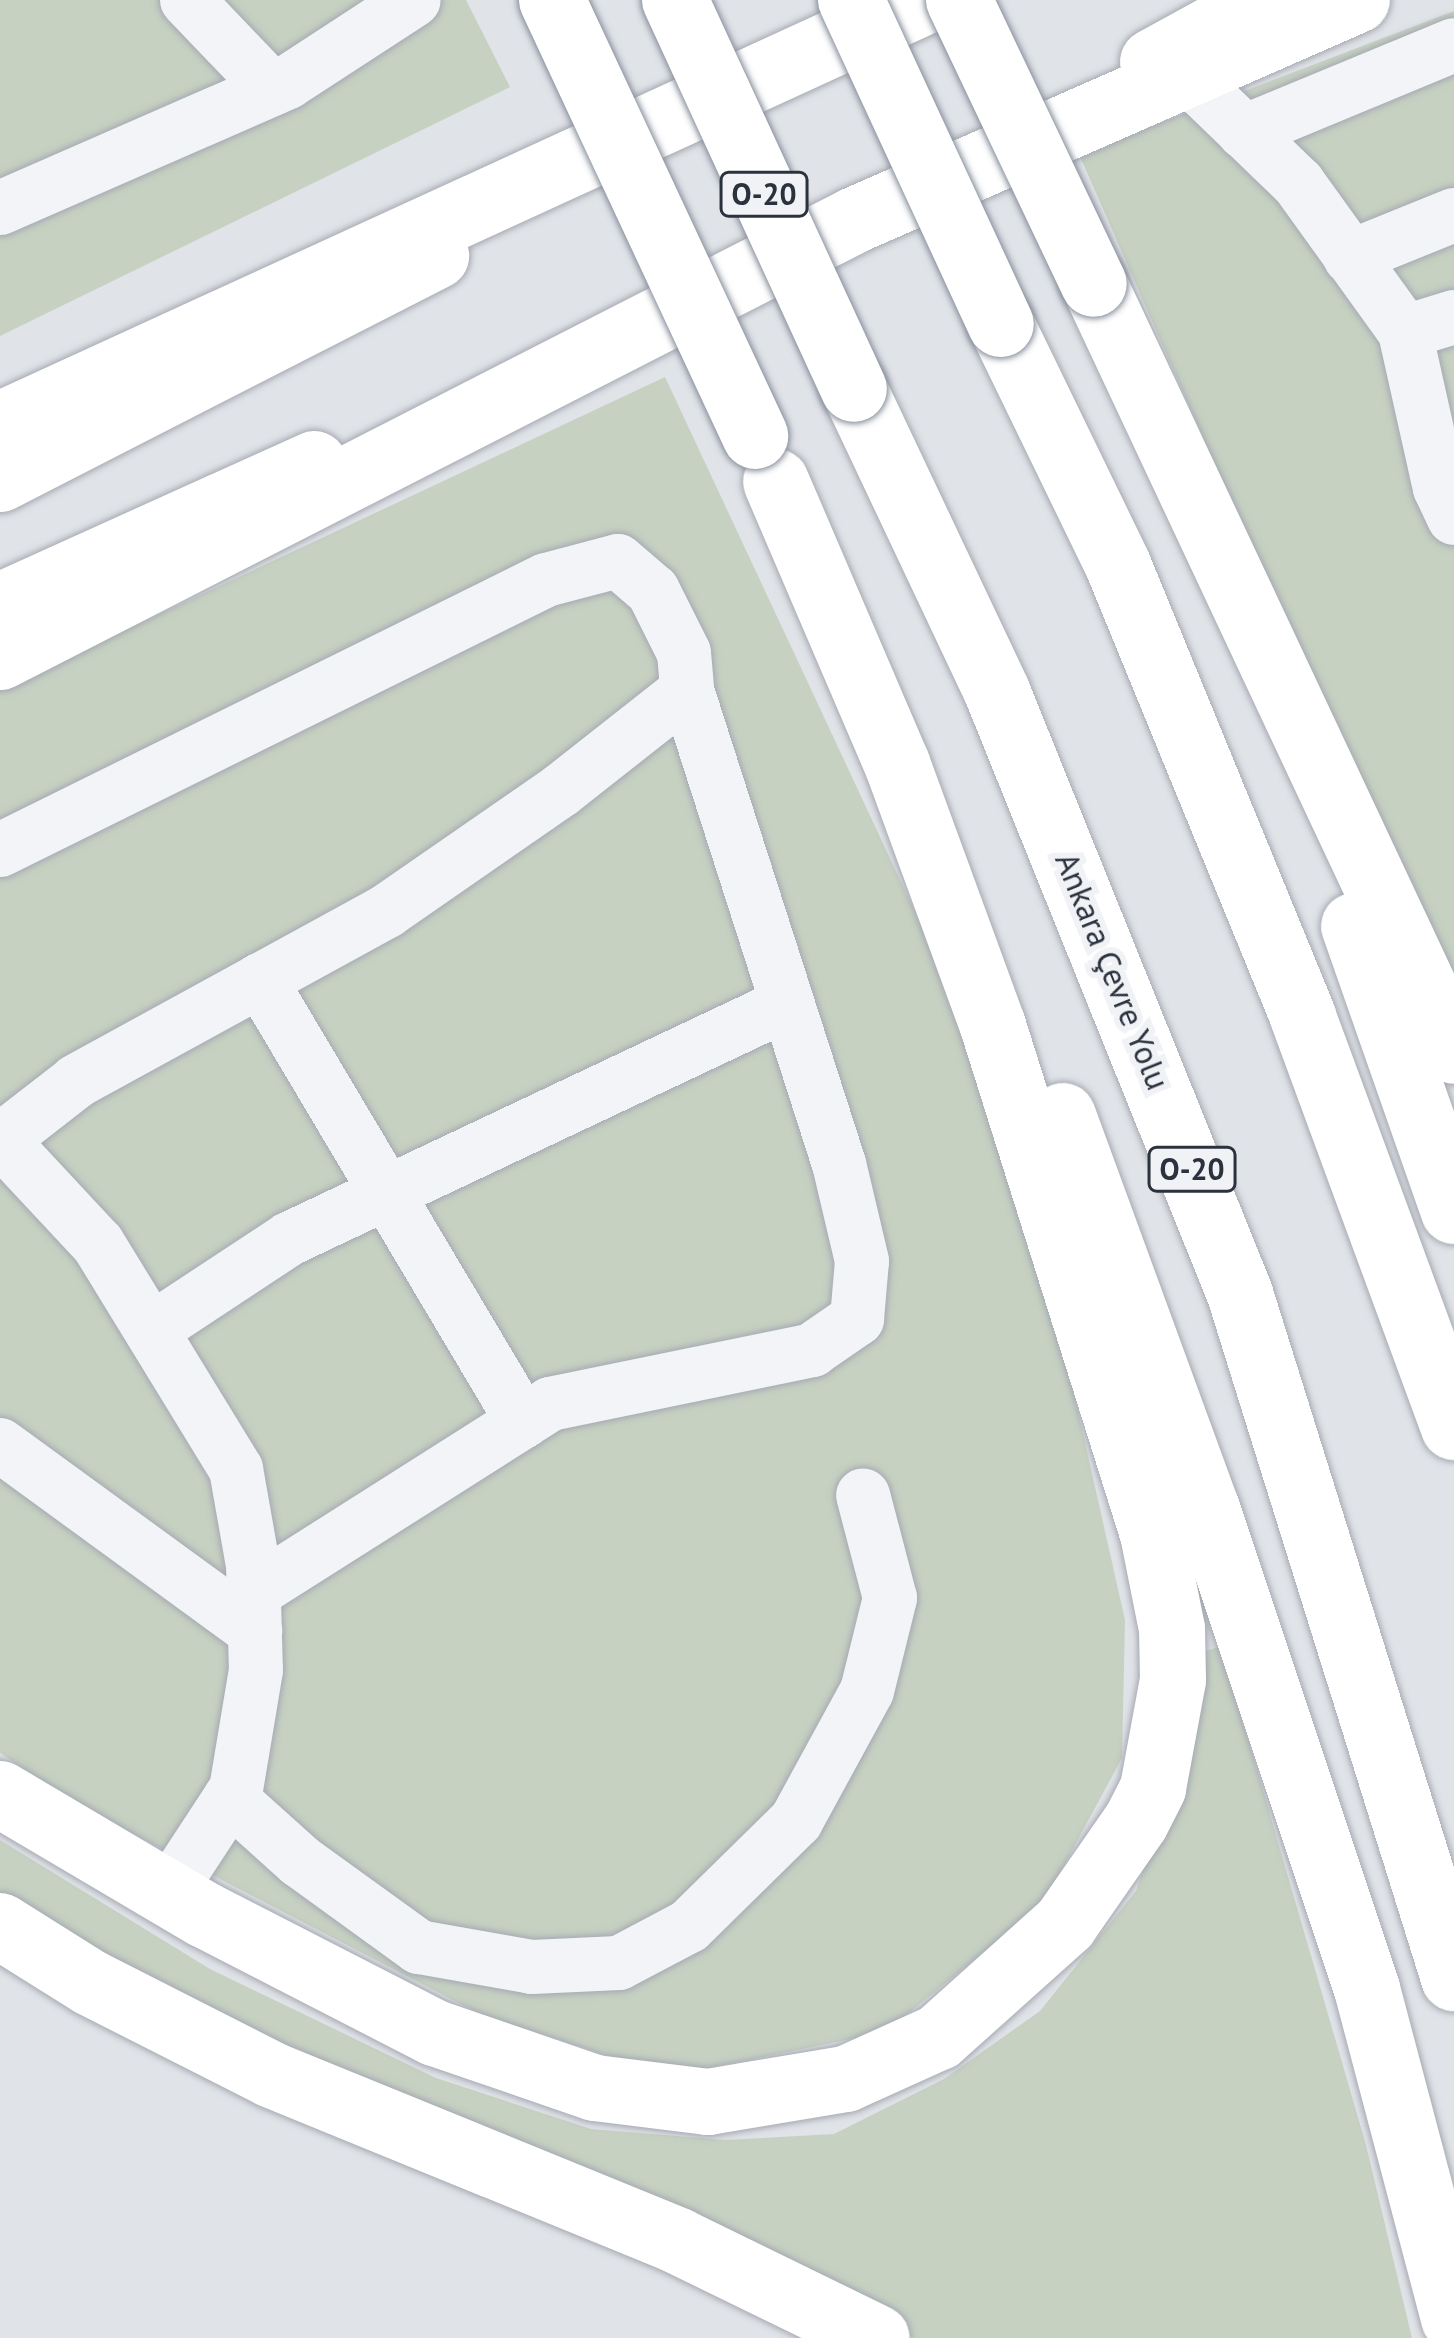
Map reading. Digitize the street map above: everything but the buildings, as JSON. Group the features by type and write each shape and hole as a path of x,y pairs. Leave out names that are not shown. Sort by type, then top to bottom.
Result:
{"main road":[{"path":"0,1794 168,1893 435,2033 547,2074 671,2101 757,2098 893,2063 984,2004 1065,1924 1153,1788 1174,1680 1172,1629 1130,1451 986,1005 897,764 766,459 552,0"},
{"name":"Ankara Çevre Yolu","path":"675,0 998,694 1240,1294 1454,1978"},
{"path":"851,0 1118,565 1303,1017 1454,1427"},
{"path":"0,479 928,0"},
{"path":"0,424 949,0"},
{"path":"959,0 1207,516 1454,1051"},
{"path":"0,657 855,220 1266,0"},
{"path":"0,606 855,220 1357,0"},
{"path":"766,459 820,557 935,804 1102,1210 1367,1989 1454,2319"},
{"path":"1207,516 1454,1211"},
{"path":"0,1926 91,1984 272,2075 678,2241 878,2338"}],"lane":[{"path":"187,0 272,89"},
{"path":"0,208 272,89 408,2"},
{"path":"1244,132 1454,45"},
{"path":"1185,74 1298,183 1350,257 1430,324 1440,488 1454,518"},
{"path":"1350,257 1454,215"},
{"path":"0,850 547,580 618,561 653,591 684,653 687,691 787,1004 862,1261 857,1319 812,1350 645,1380 550,1404 254,1611"},
{"path":"168,1893 230,1798 256,1670 254,1611 236,1469 154,1328 98,1244 1,1140 76,1081 387,910 687,691"},
{"path":"260,980 524,1421"},
{"path":"154,1328 289,1239 787,1004"},
{"path":"0,1445 254,1611"},
{"path":"230,1798 300,1861 419,1947 532,1967 619,1963 689,1926 796,1821 867,1691 890,1598 863,1495"}],"green space":[{"path":"0,0 466,0 510,87 0,336"},
{"path":"1454,11 1454,1011 1079,154"},
{"path":"665,377 938,961 1059,1327 1125,1620 1122,1758 1043,1904 885,2032 670,2076 480,2014 85,1809 0,1753 0,689"},
{"path":"1221,1646 1366,2145 1412,2338 913,2338 836,2292 682,2233 0,1915 0,1840 210,1969 436,2078 591,2129 726,2140 834,2134 944,2079 1040,2011 1136,1891 1173,1777 1185,1658"}]}
